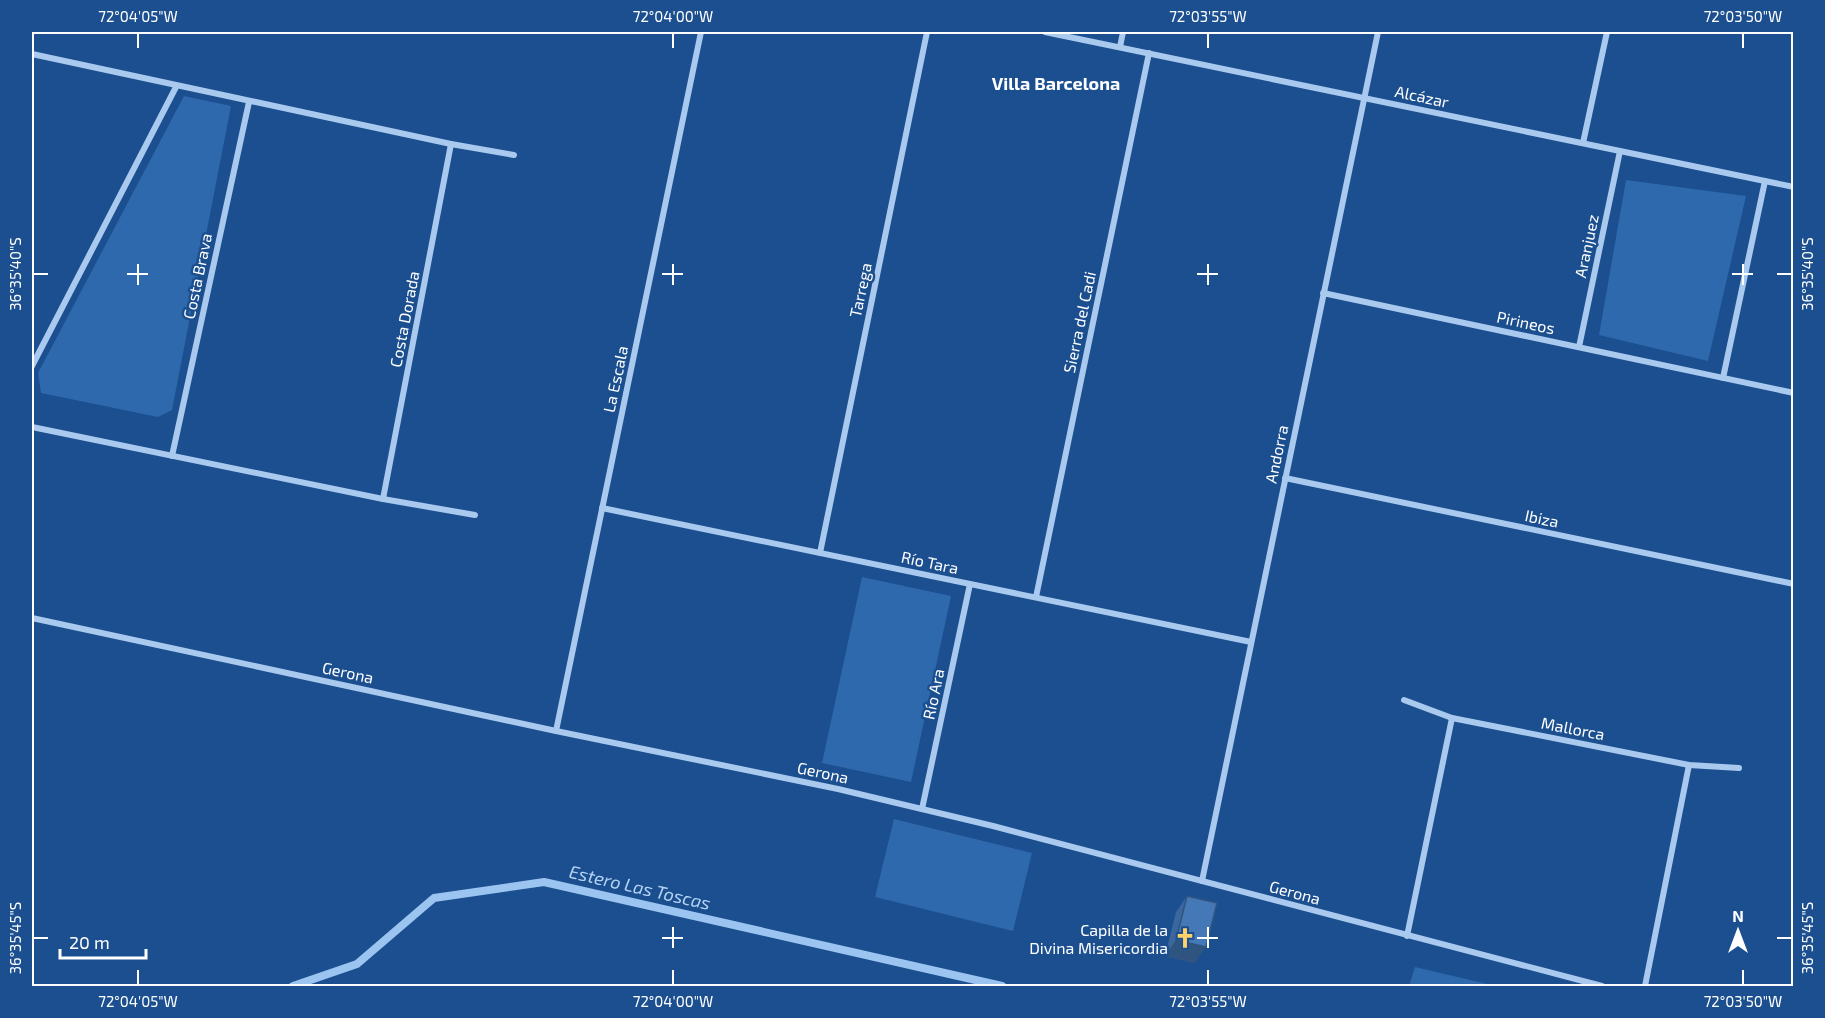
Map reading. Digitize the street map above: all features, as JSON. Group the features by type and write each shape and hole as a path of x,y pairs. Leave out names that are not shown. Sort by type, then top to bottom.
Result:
{"street":[{"name":"La Escala","path":"556,731 701,32"},
{"name":"Tarrega","path":"820,553 927,32"},
{"name":"Alcázar","path":"1045,32 1794,187"},
{"path":"1120,47 1123,32"},
{"name":"Andorra","path":"1202,881 1378,32"},
{"path":"1583,143 1607,32"},
{"name":"Sierra del Cadi","path":"1036,597 1149,53"},
{"path":"32,54 176,87 451,144 514,154"},
{"path":"32,366 176,87"},
{"name":"Costa Brava","path":"172,456 249,102"},
{"name":"Costa Dorada","path":"383,499 451,144"},
{"name":"Aranjuez","path":"1579,347 1620,151"},
{"path":"1723,378 1765,181"},
{"name":"Pirineos","path":"1323,293 1794,393"},
{"path":"32,427 383,499 475,515"},
{"name":"Ibiza","path":"1285,477 1794,584"},
{"name":"Río Tara","path":"602,508 1251,642"},
{"name":"Río Ara","path":"922,809 970,584"},
{"name":"Gerona","path":"32,618 838,789 1202,881 1602,987"},
{"name":"Mallorca","path":"1404,700 1452,718 1689,765 1740,768"},
{"path":"1407,936 1452,718"},
{"path":"1645,987 1689,765"}],"shaded area":[{"path":"184,96 231,106 172,410 158,417 41,393 38,373"},
{"path":"1626,180 1746,196 1708,361 1599,335"},
{"path":"862,577 951,596 911,782 822,763"},
{"path":"894,819 1032,853 1013,931 875,897"},
{"path":"1415,967 1496,986 1409,986"}],"building":[{"path":"1187,896 1217,903 1206,947 1176,940"}],"waterway":[{"name":"Estero Las Toscas","path":"293,986 357,964 434,898 544,882 1002,986"}],"place":[{"name":"Capilla de la Divina Misericordia","path":"1185,938"}],"district":[{"name":"Villa Barcelona","path":"1056,83"}]}
